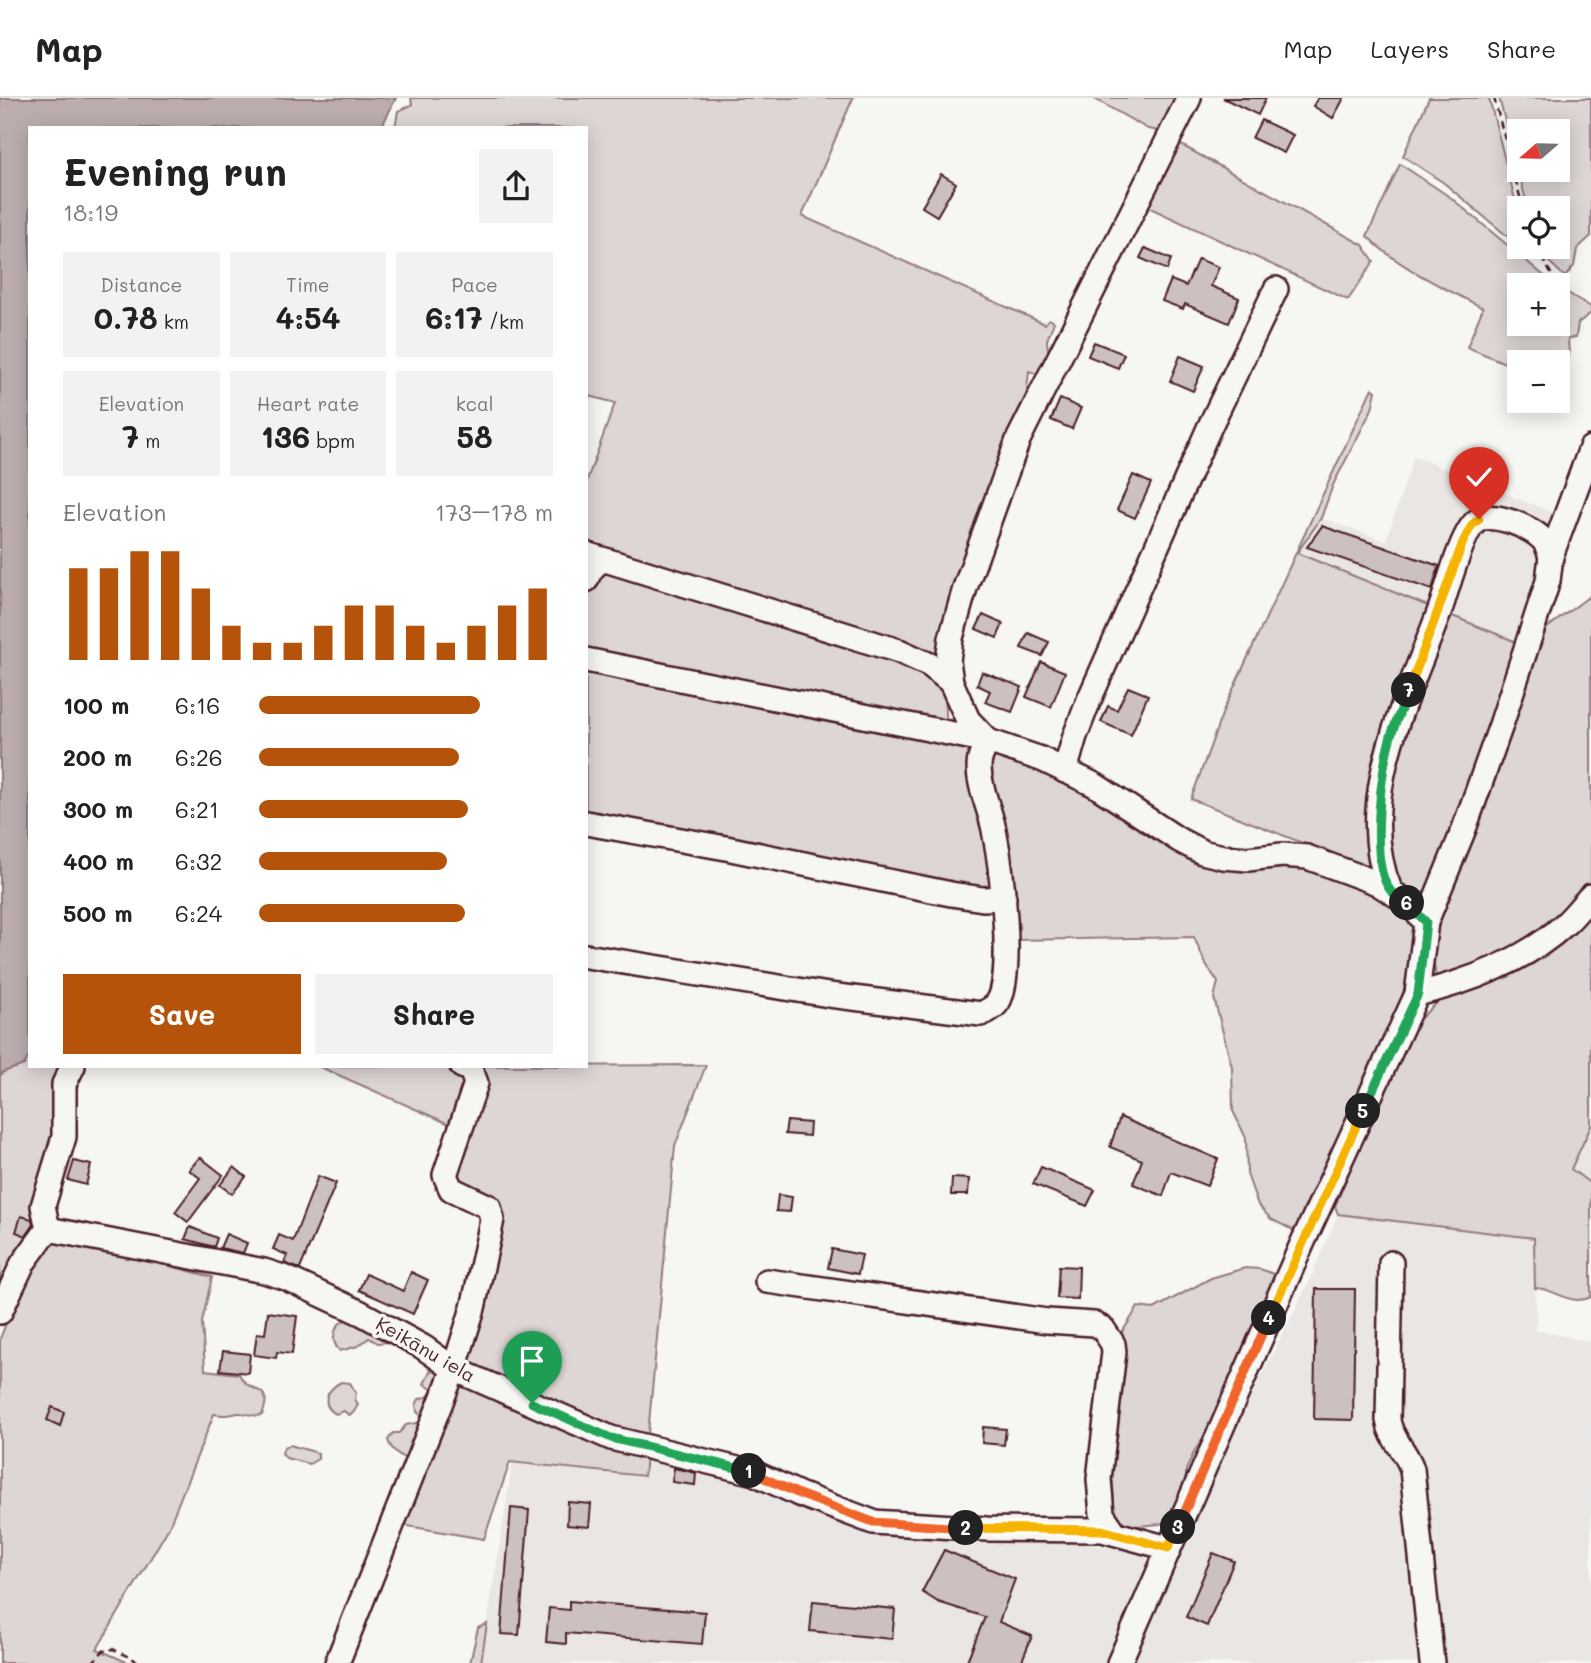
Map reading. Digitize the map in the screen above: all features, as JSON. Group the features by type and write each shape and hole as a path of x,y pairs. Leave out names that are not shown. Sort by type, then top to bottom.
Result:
{"street":[{"path":"988,741 968,720 951,682 948,661 955,626 992,509 1018,440 1189,98"},
{"path":"1065,771 1089,700 1210,426 1276,289"},
{"path":"1119,1663 1302,1244 1418,994 1426,922 1464,829 1501,725 1548,581 1551,556 1591,448"},
{"path":"1390,890 1381,870 1379,808 1391,737 1463,542 1472,525 1479,519 1495,517 1511,521 1543,539 1551,556"},
{"path":"595,557 898,651 930,665 951,682"},
{"path":"588,575 597,563 595,557"},
{"path":"588,660 988,741 1041,759 1095,785 1202,852 1223,858 1248,859 1282,855 1307,857 1355,873 1390,890 1407,902 1426,922"},
{"path":"588,956 830,995 981,1014 990,1010 998,1003 1003,990 1005,938 1004,898 994,828 980,778 979,763 988,741"},
{"path":"588,824 726,848 951,894 983,899 1004,898"},
{"path":"1418,994 1478,976 1518,957 1564,925 1591,896"},
{"path":"0,1312 23,1263 48,1229 43,1206 64,1137 64,1084 72,1068"},
{"path":"337,1663 454,1369 473,1308 492,1220 489,1206 451,1189 445,1175 476,1083 471,1070 466,1068"},
{"name":"Ķeikānu iela","path":"48,1229 264,1271 286,1278 389,1327 454,1369 611,1438 754,1473 799,1494 873,1522 986,1529 1102,1530 1168,1548"},
{"path":"1391,1263 1388,1420 1392,1437 1409,1460 1412,1469 1432,1663"},
{"path":"767,1281 1047,1321 1094,1324 1103,1329 1110,1337 1114,1352 1101,1447 1099,1504 1105,1520 1115,1533"}],"path":[{"path":"1494,98 1520,196"},
{"path":"92,1663 103,1651 113,1648 141,1663"}],"shaded area":[{"path":"0,98 396,98 382,126 28,126 28,1058 24,1065 3,1072 0,1076"},
{"path":"411,98 853,98 802,216 1045,324 1049,319 1054,322 1047,340 1048,351 1053,355 1044,376 1029,371 1026,400 1015,420 1021,424 943,665 588,553 588,477 615,403 588,396 588,126 395,126 398,111 412,105"},
{"path":"1093,98 1184,98 1165,132 1148,129"},
{"path":"1429,98 1489,98 1507,168 1507,182 1511,182 1514,196 1507,196 1507,236 1444,183 1403,156"},
{"path":"1499,98 1591,98 1591,236 1577,249 1574,266 1568,273 1561,273 1547,260 1570,259 1570,196 1525,196 1521,182 1570,182 1570,119 1507,119 1507,128"},
{"path":"1176,142 1363,245 1374,261 1348,300 1148,207"},
{"path":"1400,164 1450,197 1507,245 1507,259 1524,259 1541,273 1507,273 1507,336 1570,336 1570,294 1591,307 1591,313 1578,323 1576,337 1568,339 1569,350 1507,350 1507,364 1467,347 1483,308 1407,267 1367,236"},
{"path":"1372,388 1376,391 1372,409 1333,485 1321,518 1297,553 1524,645 1591,595 1591,1126 1571,1169 1591,1184 1591,1297 1583,1299 1569,1299 1535,1288 1534,1238 1338,1214 1335,1206 1405,1039 1413,1025 1439,1001 1426,903 1376,872 1191,799 1224,709"},
{"path":"1414,456 1561,516 1518,642 1296,553 1321,518 1386,541"},
{"path":"588,565 915,663 945,688 947,738 973,743 990,843 995,894 588,819"},
{"path":"1000,753 1056,773 1194,859 1223,869 1256,871 1292,867 1322,871 1380,892 1404,909 1414,927 1415,947 1402,997 1369,1087 1298,1233 1271,1219 1258,1205 1247,1174 1246,1138 1233,1111 1232,1067 1214,998 1218,982 1206,965 1194,937 1016,940 985,781 991,756"},
{"path":"28,1058 28,1068 67,1068 42,1224 0,1300 0,1076 3,1072 24,1065"},
{"path":"706,1065 675,1146 644,1476 510,1462 484,1539 402,1525 472,1334 483,1213 435,1189 454,1126 323,1068 453,1068 460,1071 473,1068 588,1068 588,1066"},
{"path":"1591,1118 1591,1184 1571,1170"},
{"path":"1338,1214 1535,1238 1536,1330 1591,1342 1591,1663 481,1663 521,1410 752,1483 792,1506 1171,1555 1309,1282"},
{"path":"53,1235 212,1277 202,1322 205,1370 239,1374 243,1381 265,1398 262,1415 214,1414 168,1529 97,1649 129,1663 0,1663 0,1339 16,1297"},
{"path":"1245,1268 1274,1274 1275,1279 1254,1322 1220,1418 1195,1450 1186,1470 1186,1497 1172,1518 1160,1524 1125,1527 1109,1518 1114,1502 1112,1473 1106,1448 1119,1337 1138,1307 1154,1309 1211,1278"},
{"path":"358,1317 392,1338 388,1342 378,1343 369,1338 358,1346 340,1351 334,1338 336,1329 343,1321 347,1319 349,1322"},
{"path":"437,1365 442,1380 440,1388 430,1388 424,1384"},
{"path":"341,1382 350,1383 356,1393 358,1405 349,1415 344,1411 336,1414 327,1402 329,1393"},
{"path":"437,1396 428,1421 417,1412 416,1405 419,1399"},
{"path":"428,1421 413,1462 392,1448 388,1440 393,1433 399,1433 406,1425"},
{"path":"290,1445 318,1453 318,1459 309,1464 286,1458 282,1453 284,1447"},
{"path":"487,1624 481,1663 470,1663 478,1628"}],"building":[{"path":"1223,98 1266,98 1258,115"},
{"path":"1318,98 1344,98 1333,118 1313,106"},
{"path":"1261,120 1293,135 1284,153 1252,138"},
{"path":"941,174 956,183 937,216 922,207"},
{"path":"1145,248 1171,259 1167,270 1140,258"},
{"path":"1198,259 1219,267 1211,286 1239,298 1229,323 1185,304 1183,309 1162,301 1171,280 1186,286"},
{"path":"1094,342 1124,354 1118,368 1088,356"},
{"path":"1180,356 1204,366 1193,391 1170,381"},
{"path":"1060,399 1081,408 1072,429 1051,420"},
{"path":"1133,475 1151,483 1135,518 1117,510"},
{"path":"1322,526 1439,566 1432,590 1307,547"},
{"path":"983,615 1003,624 997,638 976,629"},
{"path":"1028,633 1049,642 1042,656 1021,648"},
{"path":"1041,662 1065,672 1051,707 1026,697"},
{"path":"982,672 1022,687 1012,712 985,702 990,691 977,685"},
{"path":"1128,687 1148,695 1131,735 1101,722 1108,706 1117,710"},
{"path":"1120,1117 1218,1159 1207,1186 1171,1172 1163,1196 1133,1184 1142,1160 1110,1147"},
{"path":"787,1121 810,1123 809,1136 785,1134"},
{"path":"200,1157 223,1175 188,1222 175,1212 200,1178 189,1170"},
{"path":"74,1161 91,1165 86,1185 68,1180"},
{"path":"234,1167 246,1177 232,1194 220,1185"},
{"path":"1041,1167 1095,1190 1087,1206 1033,1184"},
{"path":"318,1176 336,1183 300,1269 284,1263 287,1255 273,1249 279,1235 293,1241"},
{"path":"952,1178 969,1179 968,1195 951,1195"},
{"path":"778,1195 792,1197 790,1212 776,1211"},
{"path":"21,1216 32,1219 33,1226 26,1236 16,1232"},
{"path":"190,1227 217,1238 214,1247 185,1239"},
{"path":"226,1234 247,1243 243,1253 220,1248"},
{"path":"832,1249 862,1255 858,1274 828,1268"},
{"path":"1059,1266 1079,1267 1078,1299 1057,1298"},
{"path":"411,1272 428,1280 413,1314 359,1290 366,1274 403,1291"},
{"path":"1316,1289 1355,1289 1353,1420 1314,1419"},
{"path":"268,1312 297,1316 292,1354 277,1352 276,1358 254,1355 257,1333 265,1334"},
{"path":"223,1351 250,1354 248,1373 220,1370"},
{"path":"52,1407 64,1412 60,1426 47,1420"},
{"path":"983,1427 1006,1429 1004,1445 982,1443"},
{"path":"674,1468 696,1473 695,1485 672,1482"},
{"path":"568,1502 591,1504 589,1527 567,1525"},
{"path":"511,1508 529,1510 519,1635 501,1634"},
{"path":"944,1550 1015,1579 999,1622 1032,1636 1021,1663 966,1663 985,1617 938,1602 922,1592"},
{"path":"1213,1553 1234,1561 1207,1626 1186,1617"},
{"path":"569,1601 705,1612 702,1644 566,1633 566,1644 546,1642 549,1608 569,1610"},
{"path":"813,1601 895,1609 892,1639 810,1631"}],"route":[{"path":"532,1403 611,1438 754,1473 799,1494 873,1522 986,1529 1102,1530 1168,1548 1302,1244 1418,994 1426,922 1407,902 1390,890 1381,870 1379,808 1391,737 1438,616 1463,542 1472,525 1479,519"}]}
